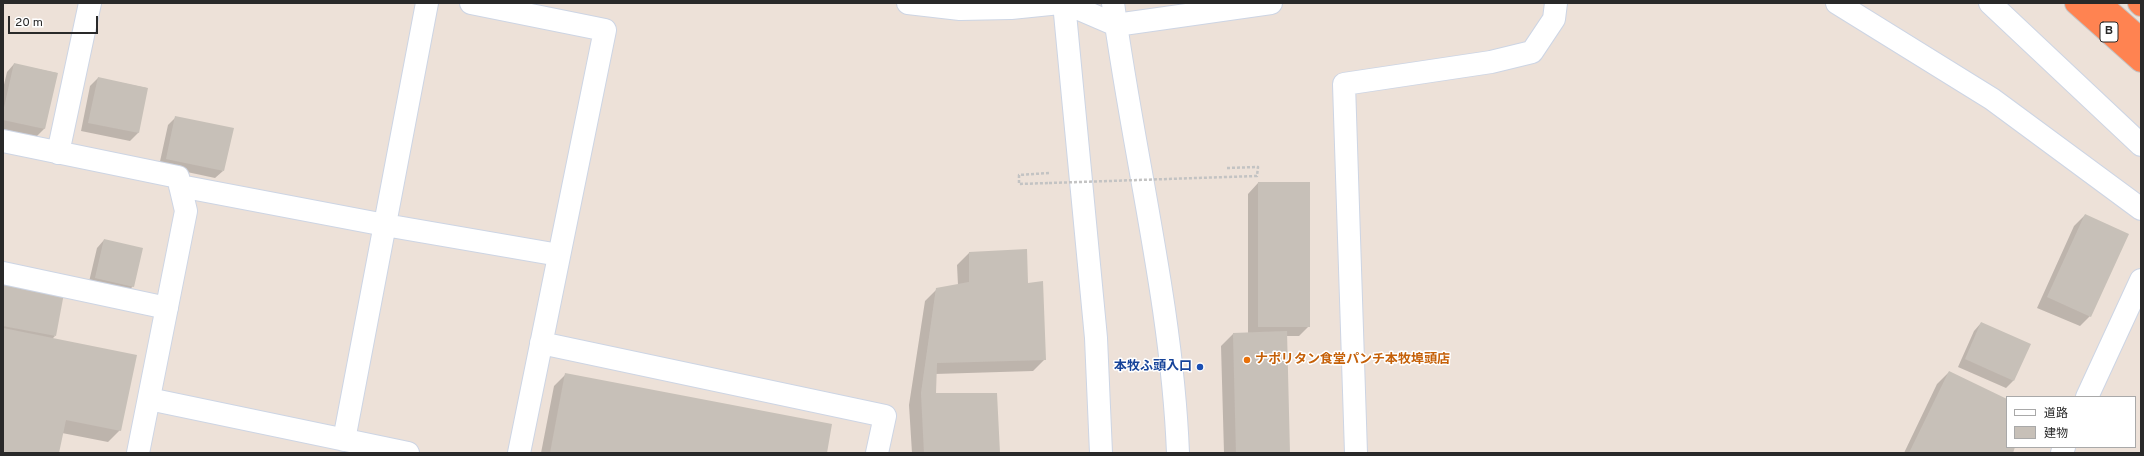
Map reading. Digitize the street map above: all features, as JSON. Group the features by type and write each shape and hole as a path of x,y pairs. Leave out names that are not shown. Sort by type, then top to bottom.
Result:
{"highway":[{"name":"B","path":"2076,3 2141,61"},
{"path":"2100,3 2141,39"}],"street":[{"path":"58,153 90,3"},
{"path":"344,440 427,3"},
{"path":"471,3 605,30 519,453"},
{"path":"908,3 960,9 1011,8 1060,3"},
{"path":"1102,453 1096,338 1065,3 1116,25 1271,3"},
{"path":"1113,3 1164,318 1176,410 1178,453"},
{"path":"1356,453 1344,84 1491,62 1532,52 1554,19 1556,3"},
{"path":"1837,3 1992,99 2141,209"},
{"path":"1990,3 2141,145"},
{"path":"3,141 178,177 186,211 138,453"},
{"path":"180,186 385,225 559,255"},
{"path":"3,273 167,308"},
{"path":"2087,396 2141,280"},
{"path":"541,343 885,416 877,453"},
{"path":"149,399 408,453"}],"path":[{"path":"1049,173 1019,175 1019,184 1258,176 1258,167 1226,168"}],"building":[{"path":"14,63 58,73 45,129 3,120 3,112"},
{"path":"98,77 148,88 139,133 88,123"},
{"path":"175,116 234,128 224,171 166,159"},
{"path":"1258,182 1310,182 1310,327 1258,327"},
{"path":"2085,214 2129,234 2091,317 2047,297"},
{"path":"104,239 143,248 134,287 95,278"},
{"path":"1027,249 1028,283 1043,281 1046,360 937,363 936,393 997,393 1000,453 924,453 921,393 936,288 969,282 969,252"},
{"path":"3,277 65,288 56,336 3,326"},
{"path":"1981,322 2031,344 2014,381 1965,359"},
{"path":"3,328 137,355 121,431 66,420 59,453 3,453"},
{"path":"1287,331 1290,453 1236,453 1233,333"},
{"path":"1949,371 2006,399 2006,448 2015,448 2013,453 1909,453"},
{"path":"565,373 832,424 827,453 550,453"}],"place":[{"name":"ナポリタン食堂パンチ本牧埠頭店","path":"1247,360"},
{"name":"本牧ふ頭入口","path":"1200,367"}]}
